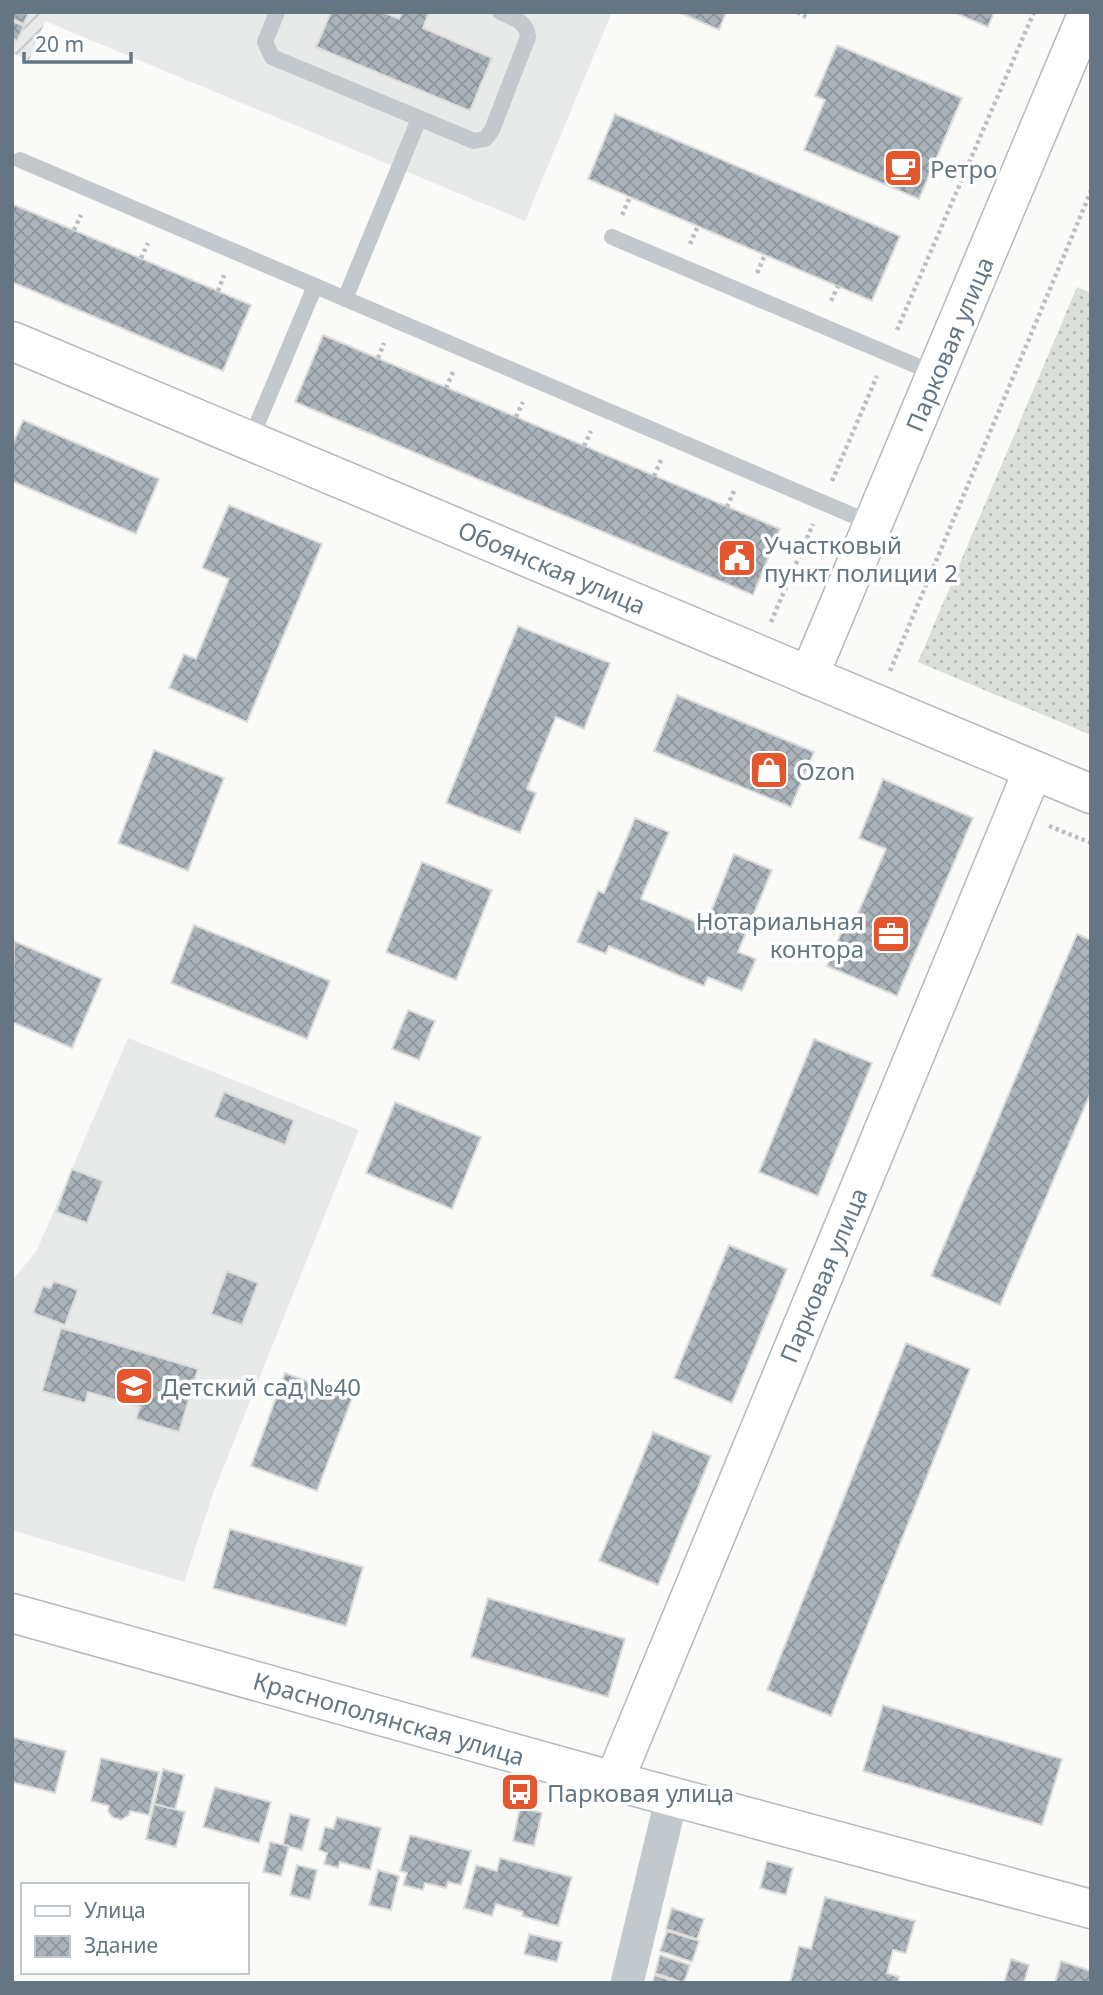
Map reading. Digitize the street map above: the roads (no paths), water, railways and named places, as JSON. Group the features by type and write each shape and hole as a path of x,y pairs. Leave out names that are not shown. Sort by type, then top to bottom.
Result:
{"street":[{"name":"Парковая улица","path":"810,676 1087,12"},
{"name":"Обоянская улица","path":"12,341 1091,794"},
{"name":"Парковая улица","path":"614,1781 1033,770"},
{"name":"Краснополянская улица","path":"12,1613 614,1781 1091,1909"},
{"path":"627,1983 672,1796"}],"lane":[{"path":"277,12 265,42 272,57 474,141 485,139 489,135 528,37 521,22 500,12"},
{"path":"345,299 419,118"},
{"path":"19,160 873,524"},
{"path":"612,237 936,374"},
{"path":"250,441 315,286"}],"place":[{"name":"Ретро","path":"903,168"},
{"name":"Участковый пункт полиции 2","path":"737,558"},
{"name":"Ozon","path":"769,770"},
{"name":"Нотариальная контора","path":"891,934"},
{"name":"Детский сад №40","path":"134,1386"},
{"name":"Парковая улица","path":"520,1792"}]}
